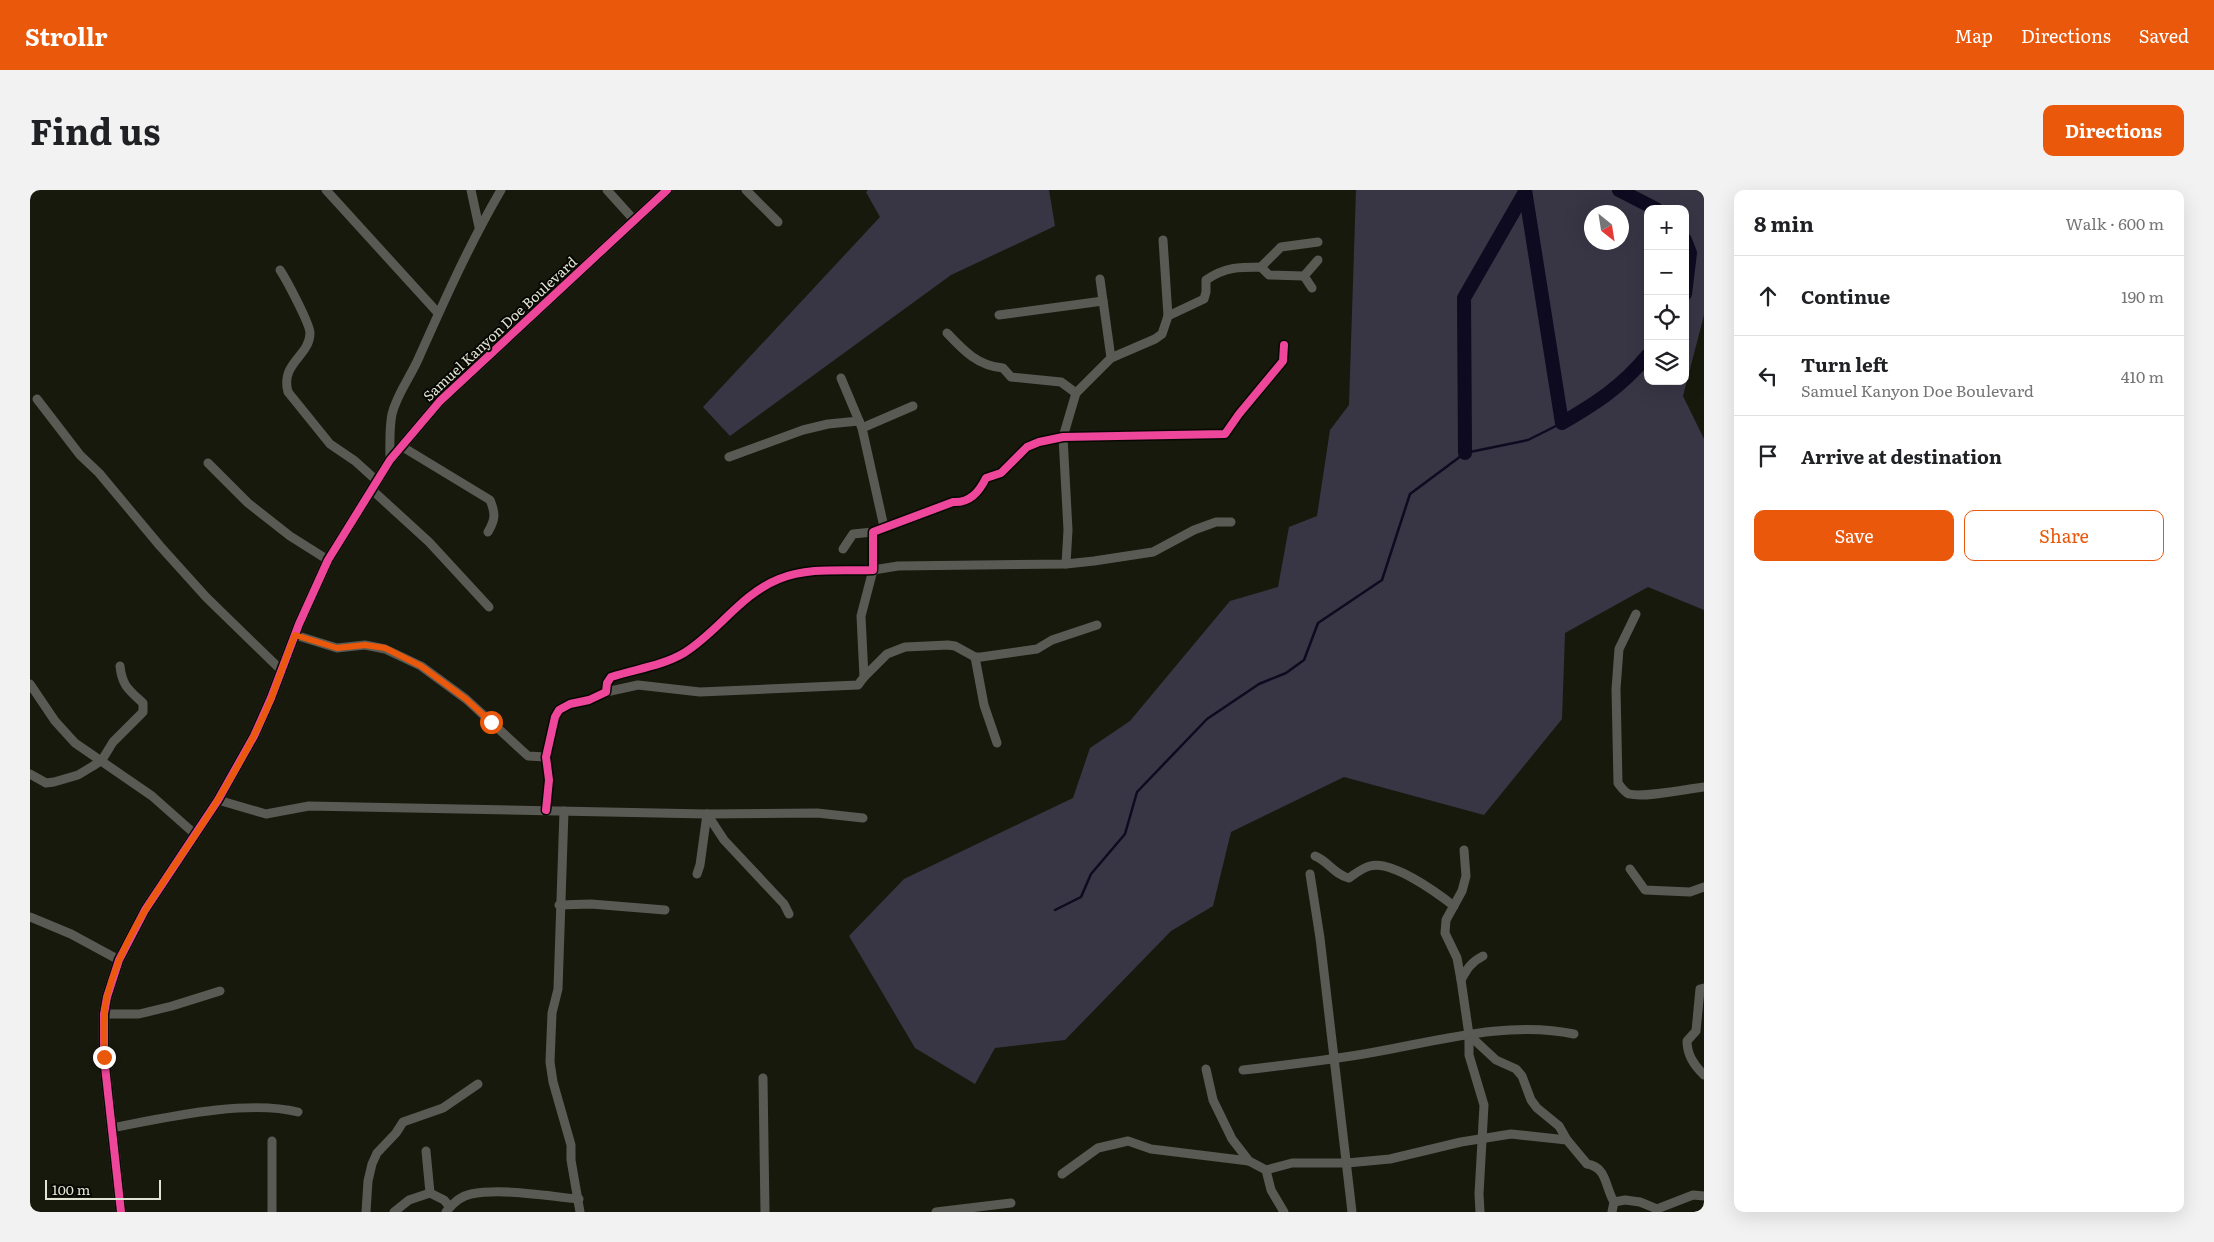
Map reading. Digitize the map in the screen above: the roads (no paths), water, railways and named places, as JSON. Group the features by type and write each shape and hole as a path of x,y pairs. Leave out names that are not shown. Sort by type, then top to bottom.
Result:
{"street":[{"path":"326,190 438,313"},
{"path":"471,190 479,227"},
{"path":"390,460 392,413 420,357 438,313 479,227 501,190"},
{"path":"607,190 635,221"},
{"name":"Samuel Kanyon Doe Boulevard","path":"122,1212 104,1057 104,1014 118,960 145,910 218,800 254,736 271,698 280,670 328,560 390,460 440,401 635,221 666,190"},
{"path":"746,190 778,222"},
{"path":"1066,564 1068,530 1063,437 1076,393 1111,358 1162,334 1168,316 1163,240"},
{"path":"1168,316 1204,299 1206,280 1229,268 1261,267 1281,247 1318,242"},
{"path":"1304,276 1318,260"},
{"path":"1261,267 1269,275 1304,276"},
{"path":"280,270 288,282 307,322 310,334 304,348 288,370 285,382 288,392 330,444 355,461 373,485 489,607"},
{"path":"1304,276 1312,288"},
{"path":"1100,279 1111,358"},
{"path":"999,315 1103,302"},
{"path":"947,333 963,350 988,367 1004,368 1012,377 1061,382 1076,393"},
{"path":"842,549 853,534 873,532 884,526 953,502 968,499 979,492 986,478 1001,473 1027,446 1038,442 1063,437 1226,434 1239,414 1284,361 1284,345"},
{"path":"841,378 861,425 884,526"},
{"path":"37,399 80,455 99,473 160,546 206,597 280,670"},
{"path":"729,458 803,430 828,424 861,425 913,406"},
{"path":"400,446 490,500 495,510 495,521 488,532"},
{"path":"208,463 238,495 262,515 290,536 328,560"},
{"path":"606,692 607,683 611,677 669,660 683,653 762,587 780,578 806,571 873,570 898,566 1066,564 1153,552 1194,530 1216,522 1231,522"},
{"path":"864,677 861,616 873,570 873,532"},
{"path":"1636,614 1620,648 1616,688 1618,783 1623,791 1629,794 1704,787"},
{"path":"546,810 548,780 546,758 555,717 558,710 570,704 588,700 606,692 638,685 700,692 848,687 861,684 864,677 888,654 904,647 948,645 955,646 975,657 1038,649 1052,640 1097,625"},
{"path":"295,635 337,648 365,645 385,648 421,666 466,699 528,756 546,758"},
{"path":"975,657 984,705 998,743"},
{"path":"30,774 46,783 78,775 102,760 113,742 142,712 144,703 122,681 120,666"},
{"path":"31,689 76,743 152,796 196,835"},
{"path":"218,800 266,814 309,806 707,814 817,813 863,818"},
{"path":"564,810 559,905 558,989 552,1013 550,1062 555,1090 571,1145 571,1160 580,1212"},
{"path":"697,874 707,814"},
{"path":"707,814 724,840 784,904 790,914"},
{"path":"1464,850 1466,876 1462,891 1446,920 1445,933 1457,958 1472,1069 1484,1105 1479,1194 1480,1212"},
{"path":"1314,856 1321,858 1341,876 1349,878 1368,866 1388,867 1438,894 1454,906"},
{"path":"1630,869 1645,890 1690,892 1704,887"},
{"path":"1310,874 1320,938 1352,1212"},
{"path":"559,905 591,904 665,910"},
{"path":"30,917 71,934 118,960"},
{"path":"1461,980 1468,967 1482,956"},
{"path":"1704,988 1700,989 1696,1031 1689,1036 1687,1048 1695,1066 1704,1075"},
{"path":"104,1014 139,1014 220,991"},
{"path":"1243,1070 1334,1060 1469,1036 1534,1028 1574,1034"},
{"path":"1469,1036 1496,1060 1516,1070 1522,1076 1537,1108 1560,1126 1567,1140 1587,1164 1595,1165 1600,1170 1614,1202 1612,1212"},
{"path":"1206,1069 1213,1100 1232,1139 1248,1161"},
{"path":"763,1078 765,1212"},
{"path":"366,1212 368,1181 372,1164 377,1153 392,1138 403,1122 442,1108 478,1084"},
{"path":"111,1128 176,1116 241,1108 270,1107 298,1112"},
{"path":"1062,1174 1098,1148 1128,1141 1151,1149 1248,1161 1266,1170 1292,1163 1347,1163 1390,1158 1482,1138 1526,1134 1567,1140"},
{"path":"272,1140 272,1212"},
{"path":"426,1151 430,1193"},
{"path":"1266,1170 1271,1190 1284,1212"},
{"path":"394,1212 409,1200 430,1193 444,1200 448,1210 470,1194 496,1192 579,1199"},
{"path":"1614,1202 1625,1200 1640,1202 1657,1209 1693,1195 1704,1196"},
{"path":"936,1212 1011,1203"}],"waterway":[{"path":"1525,190 1562,423 1608,393 1644,359"},
{"path":"1619,190 1648,205"},
{"path":"1465,453 1464,298 1525,192"},
{"path":"1689,250 1689,261"},
{"path":"1055,910 1081,897 1091,874 1125,834 1137,792 1207,719 1259,684 1286,673 1304,660 1318,623 1382,580 1410,494 1465,453 1528,440 1562,423"}]}
